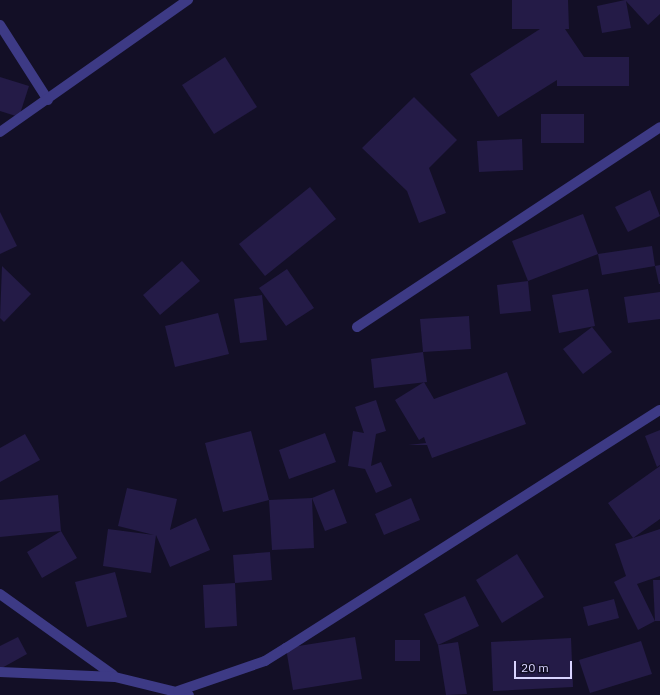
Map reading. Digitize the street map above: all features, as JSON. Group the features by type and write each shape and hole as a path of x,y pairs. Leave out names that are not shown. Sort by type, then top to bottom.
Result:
{"street":[{"path":"0,132 48,100 188,0"},
{"path":"0,25 48,100"},
{"path":"357,327 660,127"},
{"path":"178,691 276,654 660,410"},
{"path":"0,594 115,677"},
{"path":"0,672 115,677 178,691 189,695"}],"building":[{"path":"512,0 568,0 569,29 565,29 584,57 629,57 629,86 557,86 557,80 498,117 470,74 540,29 512,29"},
{"path":"625,0 660,0 660,14 648,25 626,1 631,28 602,33 597,6"},
{"path":"225,57 257,107 214,134 182,85"},
{"path":"0,77 29,86 19,117 0,111"},
{"path":"414,97 457,140 429,168 446,213 419,223 407,191 362,148"},
{"path":"541,114 584,114 584,143 541,143"},
{"path":"522,139 523,170 479,172 477,141"},
{"path":"310,187 336,219 265,276 239,244"},
{"path":"650,190 660,216 628,232 615,207"},
{"path":"0,212 17,246 0,254"},
{"path":"583,214 598,254 528,281 512,241"},
{"path":"652,246 655,266 602,275 598,254"},
{"path":"182,261 200,281 160,315 143,295"},
{"path":"660,265 660,284 659,284 655,266"},
{"path":"2,266 31,294 4,322 0,318"},
{"path":"287,269 314,308 286,326 259,288"},
{"path":"528,281 531,311 500,314 497,285"},
{"path":"588,289 595,326 559,333 552,295"},
{"path":"660,292 660,319 628,323 624,297"},
{"path":"262,295 267,340 240,343 234,299"},
{"path":"218,313 229,354 175,367 165,326"},
{"path":"469,316 471,349 423,352 420,319"},
{"path":"592,327 612,352 583,374 563,349"},
{"path":"423,352 427,382 374,388 371,359"},
{"path":"507,372 526,424 432,458 427,445 408,445 426,443 424,437 419,440 395,400 424,382 434,399"},
{"path":"376,400 386,431 376,434 371,466 381,462 392,486 376,493 365,469 348,466 353,431 364,433 355,407"},
{"path":"660,430 660,465 657,467 645,436"},
{"path":"251,431 269,500 223,512 205,443"},
{"path":"325,433 336,462 289,479 279,450"},
{"path":"25,434 40,460 0,482 0,448"},
{"path":"660,466 660,519 633,538 608,503"},
{"path":"127,488 177,499 170,530 196,518 210,550 170,567 156,535 151,573 103,566 108,529 154,535 118,526"},
{"path":"334,489 347,523 325,531 312,498"},
{"path":"58,495 61,531 0,537 0,500"},
{"path":"312,498 314,548 272,550 269,500"},
{"path":"411,498 420,520 384,535 375,514"},
{"path":"660,529 660,576 637,584 655,621 638,630 614,582 626,576 615,544"},
{"path":"61,531 77,558 42,578 27,552"},
{"path":"270,552 272,580 235,583 233,555"},
{"path":"517,554 544,597 502,623 476,580"},
{"path":"115,572 127,617 87,627 75,582"},
{"path":"653,580 660,580 660,621 655,621"},
{"path":"235,583 237,626 205,628 203,585"},
{"path":"465,596 479,626 438,645 424,614"},
{"path":"614,599 619,618 588,626 583,607"},
{"path":"18,637 27,654 0,669 0,646"},
{"path":"355,637 362,679 293,690 286,648"},
{"path":"571,638 573,687 493,691 491,642"},
{"path":"395,640 420,640 420,661 395,661"},
{"path":"641,641 652,674 590,693 579,660"},
{"path":"458,642 467,694 446,695 438,645"}]}
